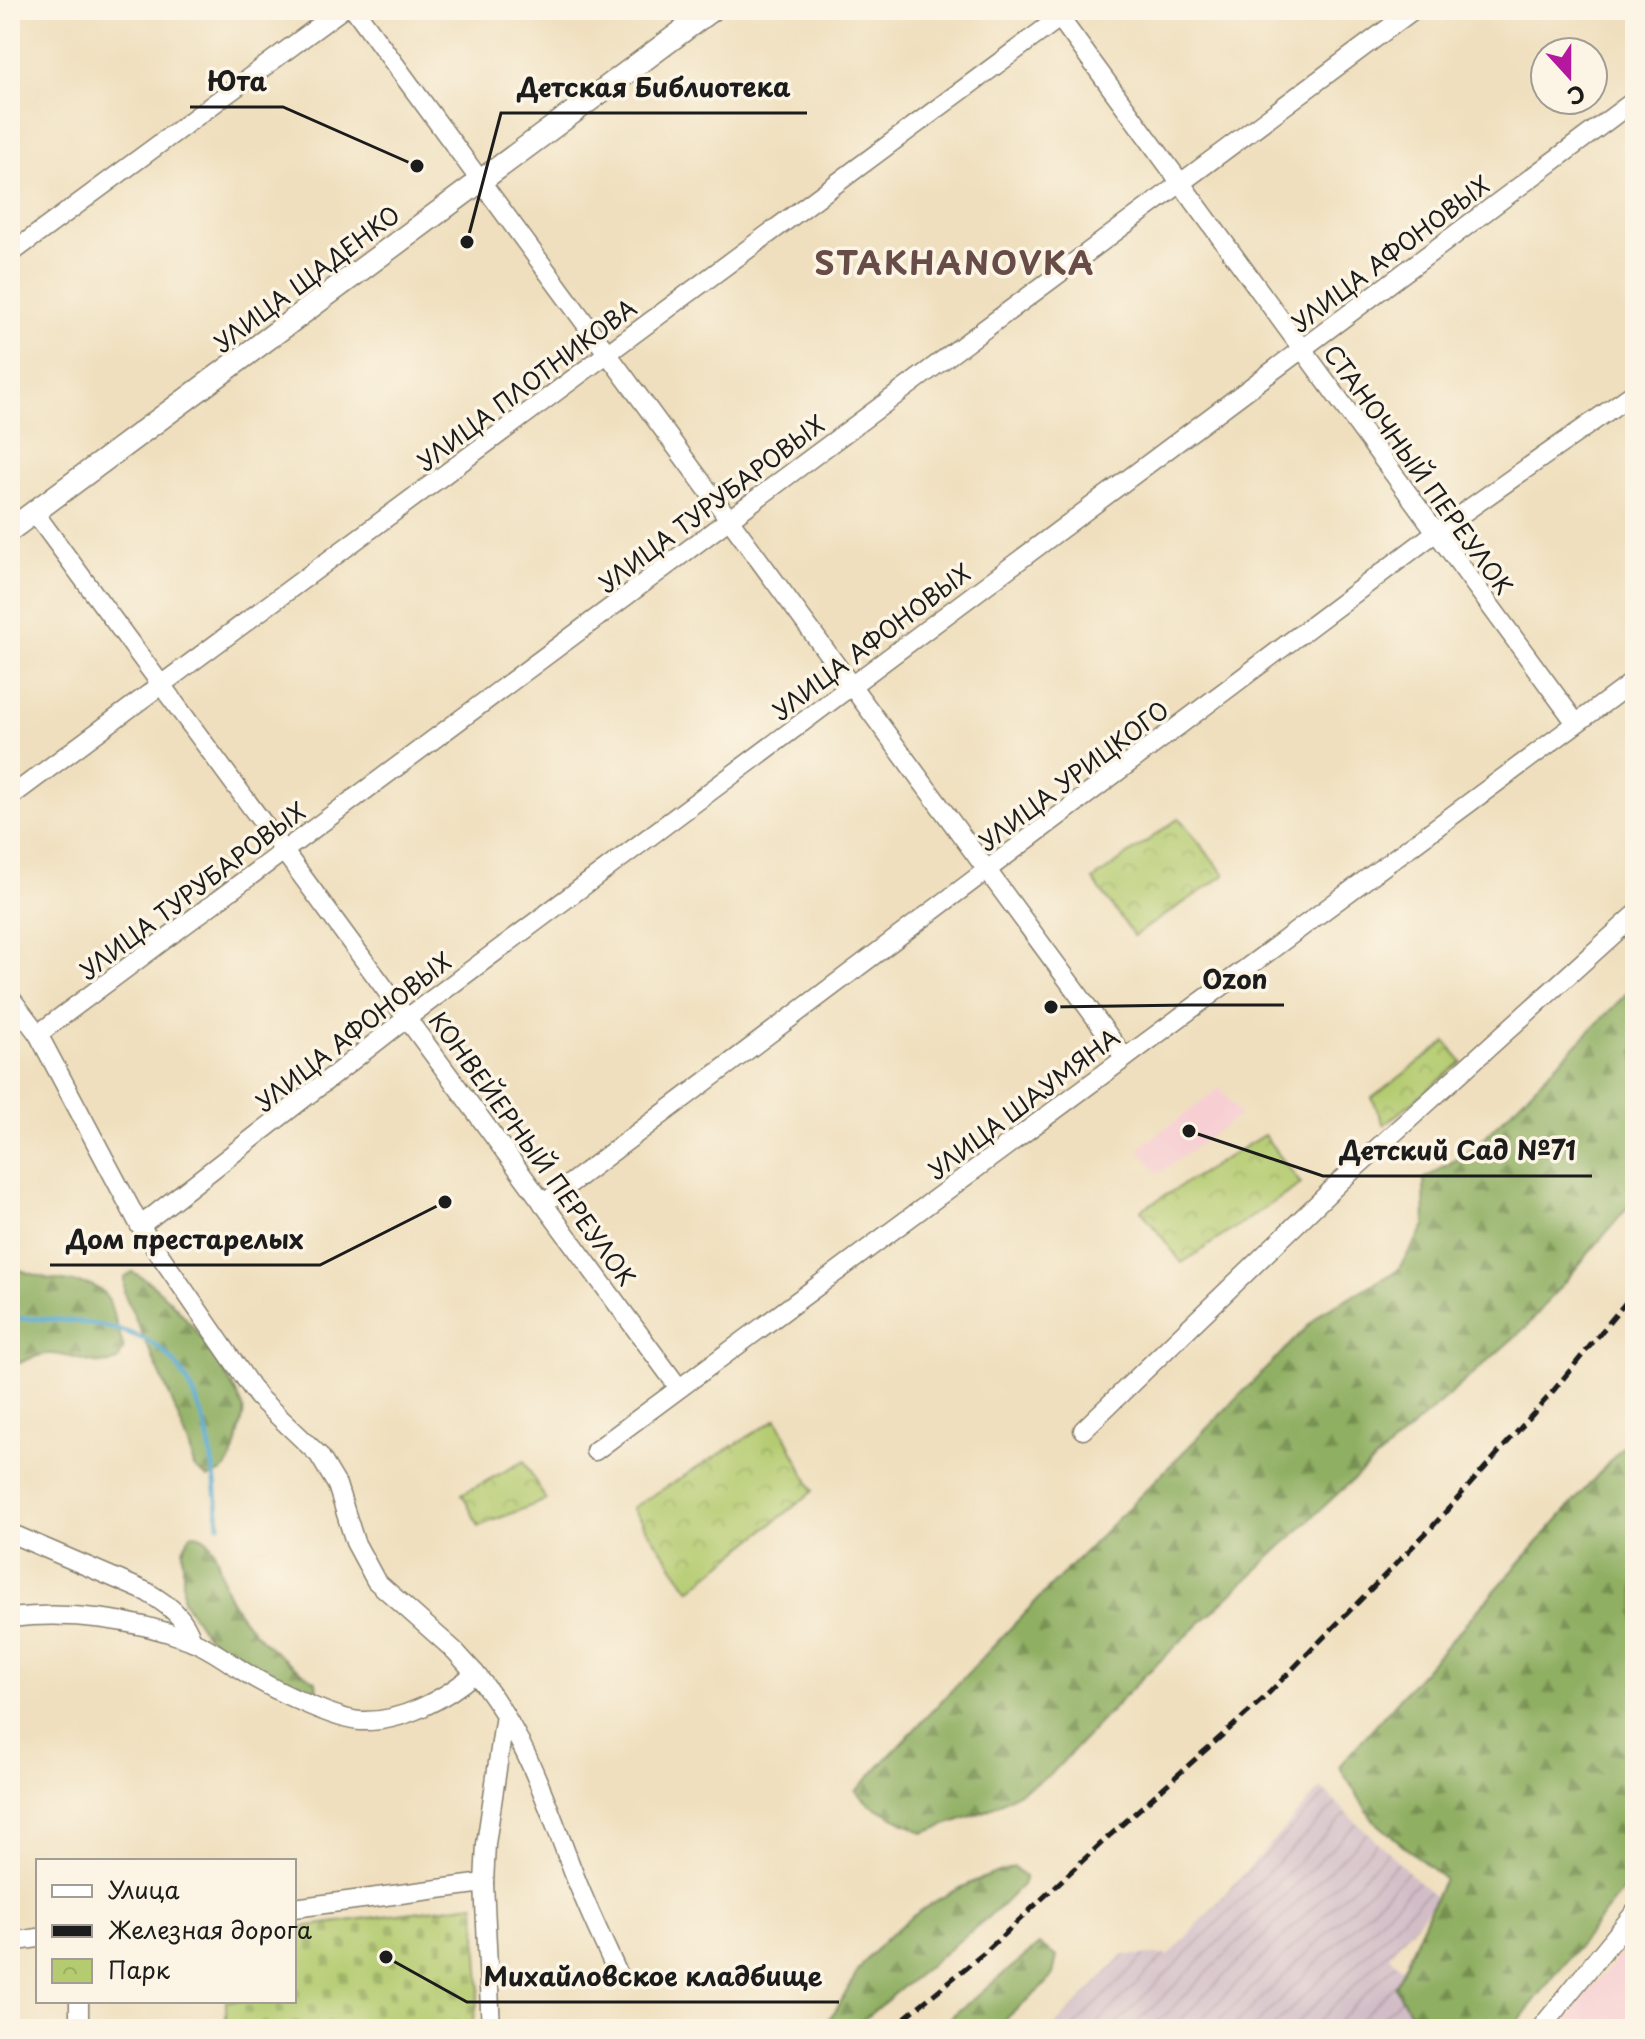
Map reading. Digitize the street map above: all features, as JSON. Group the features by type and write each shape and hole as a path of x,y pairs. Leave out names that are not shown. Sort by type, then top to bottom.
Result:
{"street":[{"path":"10,254 341,10"},
{"path":"355,10 1125,1058"},
{"name":"УЛИЦА ЩАДЕНКО","path":"10,530 711,10"},
{"name":"УЛИЦА ТУРУБАРОВЫХ","path":"38,1034 1413,10"},
{"name":"СТАНОЧНЫЙ ПЕРЕУЛОК","path":"1061,13 1181,183 1576,723"},
{"name":"УЛИЦА ПЛОТНИКОВА","path":"10,797 1061,13"},
{"name":"УЛИЦА АФОНОВЫХ","path":"140,1226 407,1018 1635,100"},
{"name":"УЛИЦА УРИЦКОГО","path":"543,1204 1436,532 1635,392"},
{"name":"КОНВЕЙЕРНЫЙ ПЕРЕУЛОК","path":"34,512 679,1388"},
{"name":"УЛИЦА ШАУМЯНА","path":"595,1451 1635,680"},
{"path":"1083,1430 1342,1180 1635,915"},
{"path":"10,997 38,1034 140,1226 258,1397 319,1455 337,1485 355,1542 376,1581 455,1651 492,1693 546,1796 586,1905 619,1976"},
{"path":"10,1533 147,1592 182,1618 192,1641"},
{"path":"10,1618 62,1616 106,1619 192,1641 261,1682 337,1716 357,1721 400,1716 420,1708 460,1686 475,1673"},
{"path":"491,2029 484,1883 486,1844 505,1715"},
{"path":"296,1908 484,1883"},
{"path":"1540,2029 1635,1912"},
{"path":"10,1942 36,1938"},
{"path":"79,2003 79,2029"}],"shaded area":[{"path":"1220,1088 1240,1115 1158,1174 1139,1148"},
{"path":"1321,1788 1437,1899 1389,1955 1432,2001 1409,2029 1052,2029 1124,1955 1170,1955"},
{"path":"1635,1936 1635,2029 1559,2029"}],"green space":[{"path":"1179,818 1225,875 1134,936 1093,880"},
{"path":"1635,985 1635,1199 1526,1327 1336,1495 1143,1677 1051,1774 986,1811 923,1833 869,1804 856,1791 1040,1597 1322,1312 1397,1271 1425,1227 1424,1179 1473,1149"},
{"path":"1446,1042 1462,1062 1384,1125 1372,1098"},
{"path":"1264,1135 1301,1184 1182,1263 1141,1210"},
{"path":"10,1267 49,1279 91,1285 102,1291 109,1301 124,1348 118,1361 101,1363 47,1354 10,1367"},
{"path":"132,1272 164,1295 196,1331 243,1407 233,1455 227,1467 216,1475 208,1478 194,1467 169,1394 124,1293 124,1278"},
{"path":"777,1419 813,1491 690,1590 632,1508"},
{"path":"1635,1433 1635,1875 1512,2029 1420,2029 1395,1987 1444,1879 1373,1820 1339,1766"},
{"path":"524,1461 546,1500 479,1526 462,1494"},
{"path":"191,1534 200,1535 212,1547 227,1593 243,1619 277,1653 316,1681 317,1692 306,1694 263,1673 205,1634 183,1600 183,1549"},
{"path":"1014,1867 1025,1877 1022,1885 1000,1907 852,2029 819,2029 834,2013 864,1963 895,1930 951,1893"},
{"path":"475,1904 480,1987 472,2029 226,2029 226,2003 296,2003 296,1928"},
{"path":"1039,1945 1057,1957 1053,1974 1047,1983 994,2029 936,2029"}],"waterway":[{"path":"10,1319 46,1319 108,1327 145,1339 176,1364 189,1384 206,1429 219,1524"}],"railway":[{"path":"891,2029 984,1953 1263,1699 1432,1527 1549,1396 1635,1291"}],"place":[{"name":"Юта","path":"417,166"},
{"name":"Детская Библиотека","path":"467,242"},
{"name":"Ozon","path":"1051,1007"},
{"name":"Детский Сад №71","path":"1189,1131"},
{"name":"Дом престарелых","path":"445,1202"},
{"name":"Михайловское кладбище","path":"386,1957"}],"district":[{"name":"STAKHANOVKA","path":"955,262"}]}
